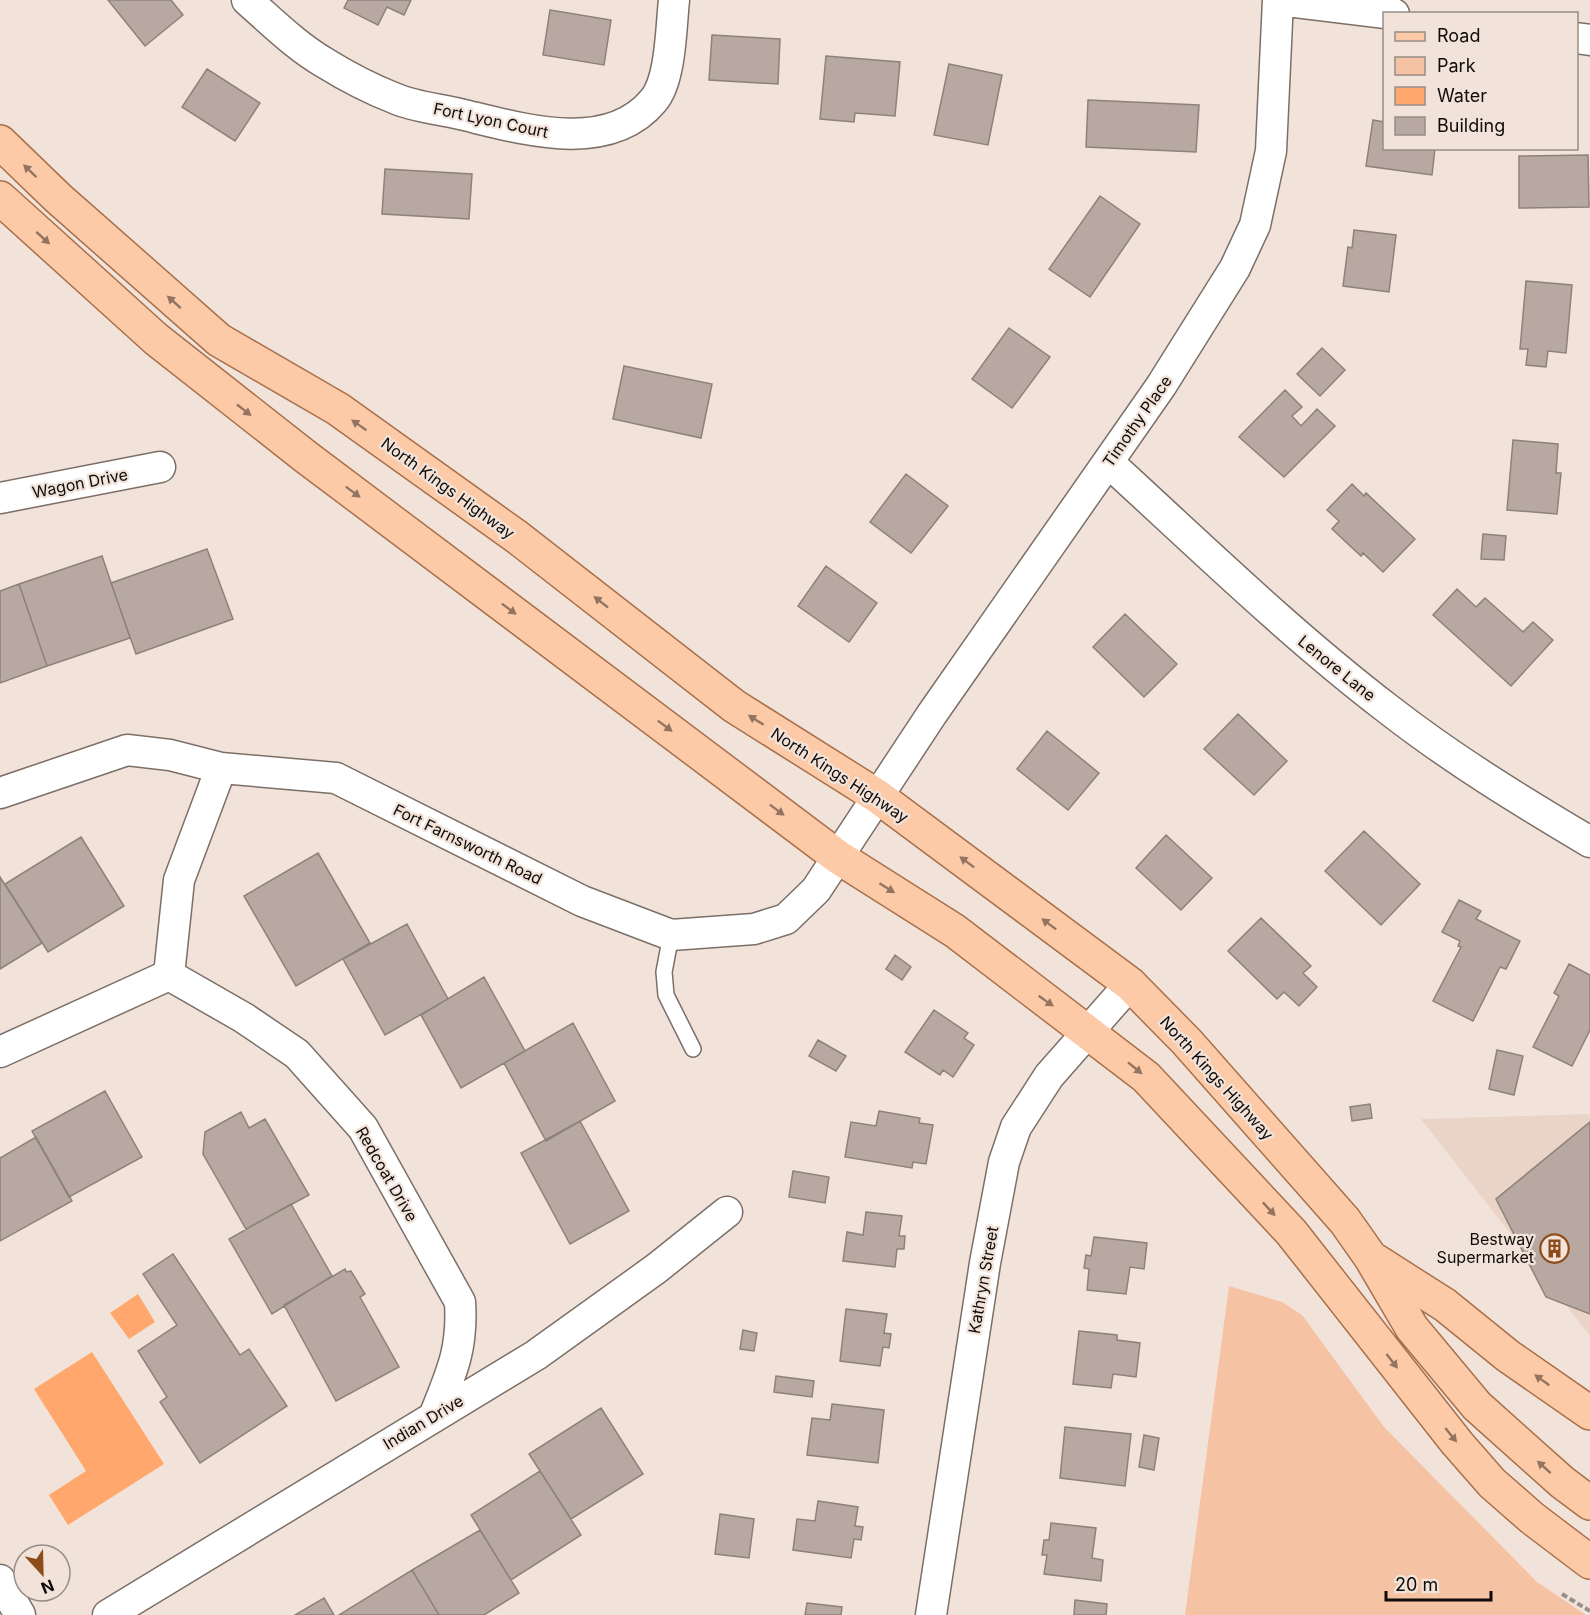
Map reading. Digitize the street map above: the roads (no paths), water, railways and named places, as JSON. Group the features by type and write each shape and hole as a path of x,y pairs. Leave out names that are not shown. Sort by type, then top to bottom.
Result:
{"main road":[{"name":"North Kings Highway","path":"0,142 58,198 219,340 338,410 517,537 734,706 877,796 1130,984 1187,1041 1345,1221 1371,1258 1412,1328 1478,1406 1562,1482 1590,1503"},
{"path":"0,198 198,374 838,857 955,931 1007,973 1089,1031 1146,1077 1291,1232 1457,1443 1492,1483 1532,1518 1590,1562"},
{"path":"1371,1258 1445,1305 1508,1356 1590,1413"}],"street":[{"name":"Fort Lyon Court","path":"247,0 289,38 325,63 395,99 539,133 575,134 592,133 636,119 655,100 664,82 674,0"},
{"path":"1278,0 1383,13"},
{"name":"Timothy Place","path":"877,796 1161,386 1250,240 1271,151 1278,0"},
{"name":"Lenore Lane","path":"1108,462 1291,630 1389,710 1491,782 1590,842"},
{"name":"Wagon Drive","path":"0,498 160,467"},
{"name":"Fort Farnsworth Road","path":"0,793 127,750 170,755 221,768 336,778 582,901 671,935 754,929 786,919 816,890 877,796"},
{"path":"0,1052 170,975 179,880 221,768"},
{"name":"Redcoat Drive","path":"170,975 244,1018 297,1054 363,1128 460,1302 462,1331 457,1358 435,1414"},
{"name":"Kathryn Street","path":"931,1615 985,1263 1004,1162 1016,1127 1049,1076 1130,984"},
{"name":"Indian Drive","path":"108,1615 435,1414 536,1355 657,1268 727,1212"},
{"path":"0,1580 20,1615"}],"lane":[{"path":"671,935 664,972 666,995 693,1049"}],"water":[{"path":"138,1294 155,1322 129,1339 110,1313"},
{"path":"92,1352 164,1464 68,1525 49,1495 86,1471 34,1389"}],"place":[{"name":"Bestway Supermarket","path":"1555,1248"}]}
